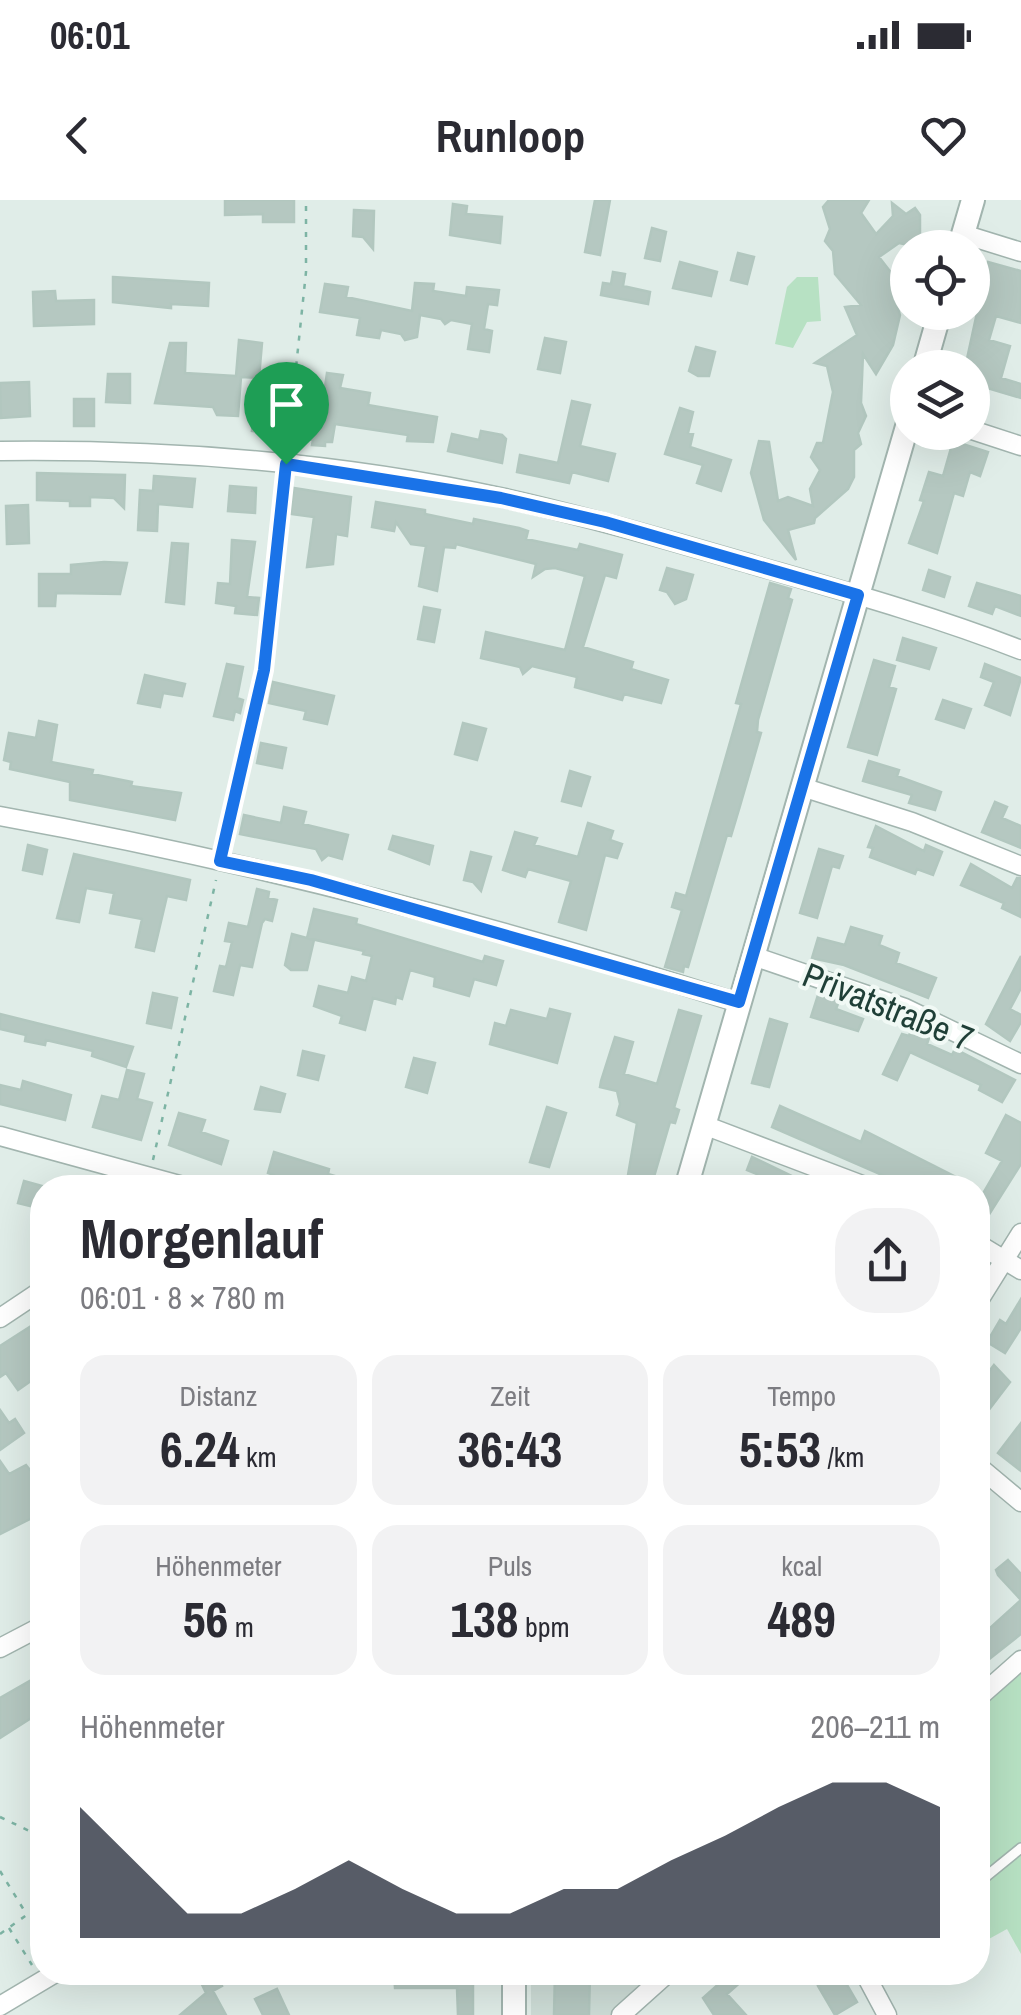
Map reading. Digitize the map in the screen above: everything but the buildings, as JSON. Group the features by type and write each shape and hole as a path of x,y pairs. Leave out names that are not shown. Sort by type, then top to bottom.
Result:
{"street":[{"path":"964,230 972,200"},
{"path":"990,246 1021,252"},
{"path":"990,436 1021,446"},
{"path":"0,452 94,450 286,464 501,498 605,522 858,595 1021,650"},
{"path":"690,1175 900,450"},
{"path":"802,786 912,822 1021,866"},
{"path":"0,816 311,880 739,1002"},
{"name":"Privatstraße 7","path":"753,956 904,1008 1021,1064"},
{"path":"704,1125 836,1175"},
{"path":"0,1136 139,1175"},
{"path":"990,1283 1021,1234"},
{"path":"990,1251 1021,1270"},
{"path":"0,1318 30,1298"},
{"path":"990,1476 1021,1502"},
{"path":"0,1648 30,1632"},
{"path":"990,1687 1021,1660"},
{"path":"0,2006 35,1985"},
{"path":"514,1985 514,2015"},
{"path":"621,2015 655,1985"},
{"path":"871,1985 887,2015"}],"lane":[{"path":"990,1873 1021,1848"}],"path":[{"path":"161,1175 220,861 264,670 306,272 306,200"},
{"path":"0,1817 30,1831"},
{"path":"0,1871 28,1915 0,1934"},
{"path":"9,1928 30,1954"}],"shaded area":[{"path":"531,1985 645,1985 611,2015 531,2015"}],"green space":[{"path":"797,277 818,277 821,321 807,322 793,348 775,344 787,287"},
{"path":"1021,1669 1021,1954 1007,1929 990,1938 990,1698"}],"route":[{"path":"286,464 501,498 605,522 858,595 739,1002 311,880 220,861 264,670 286,464"}]}
